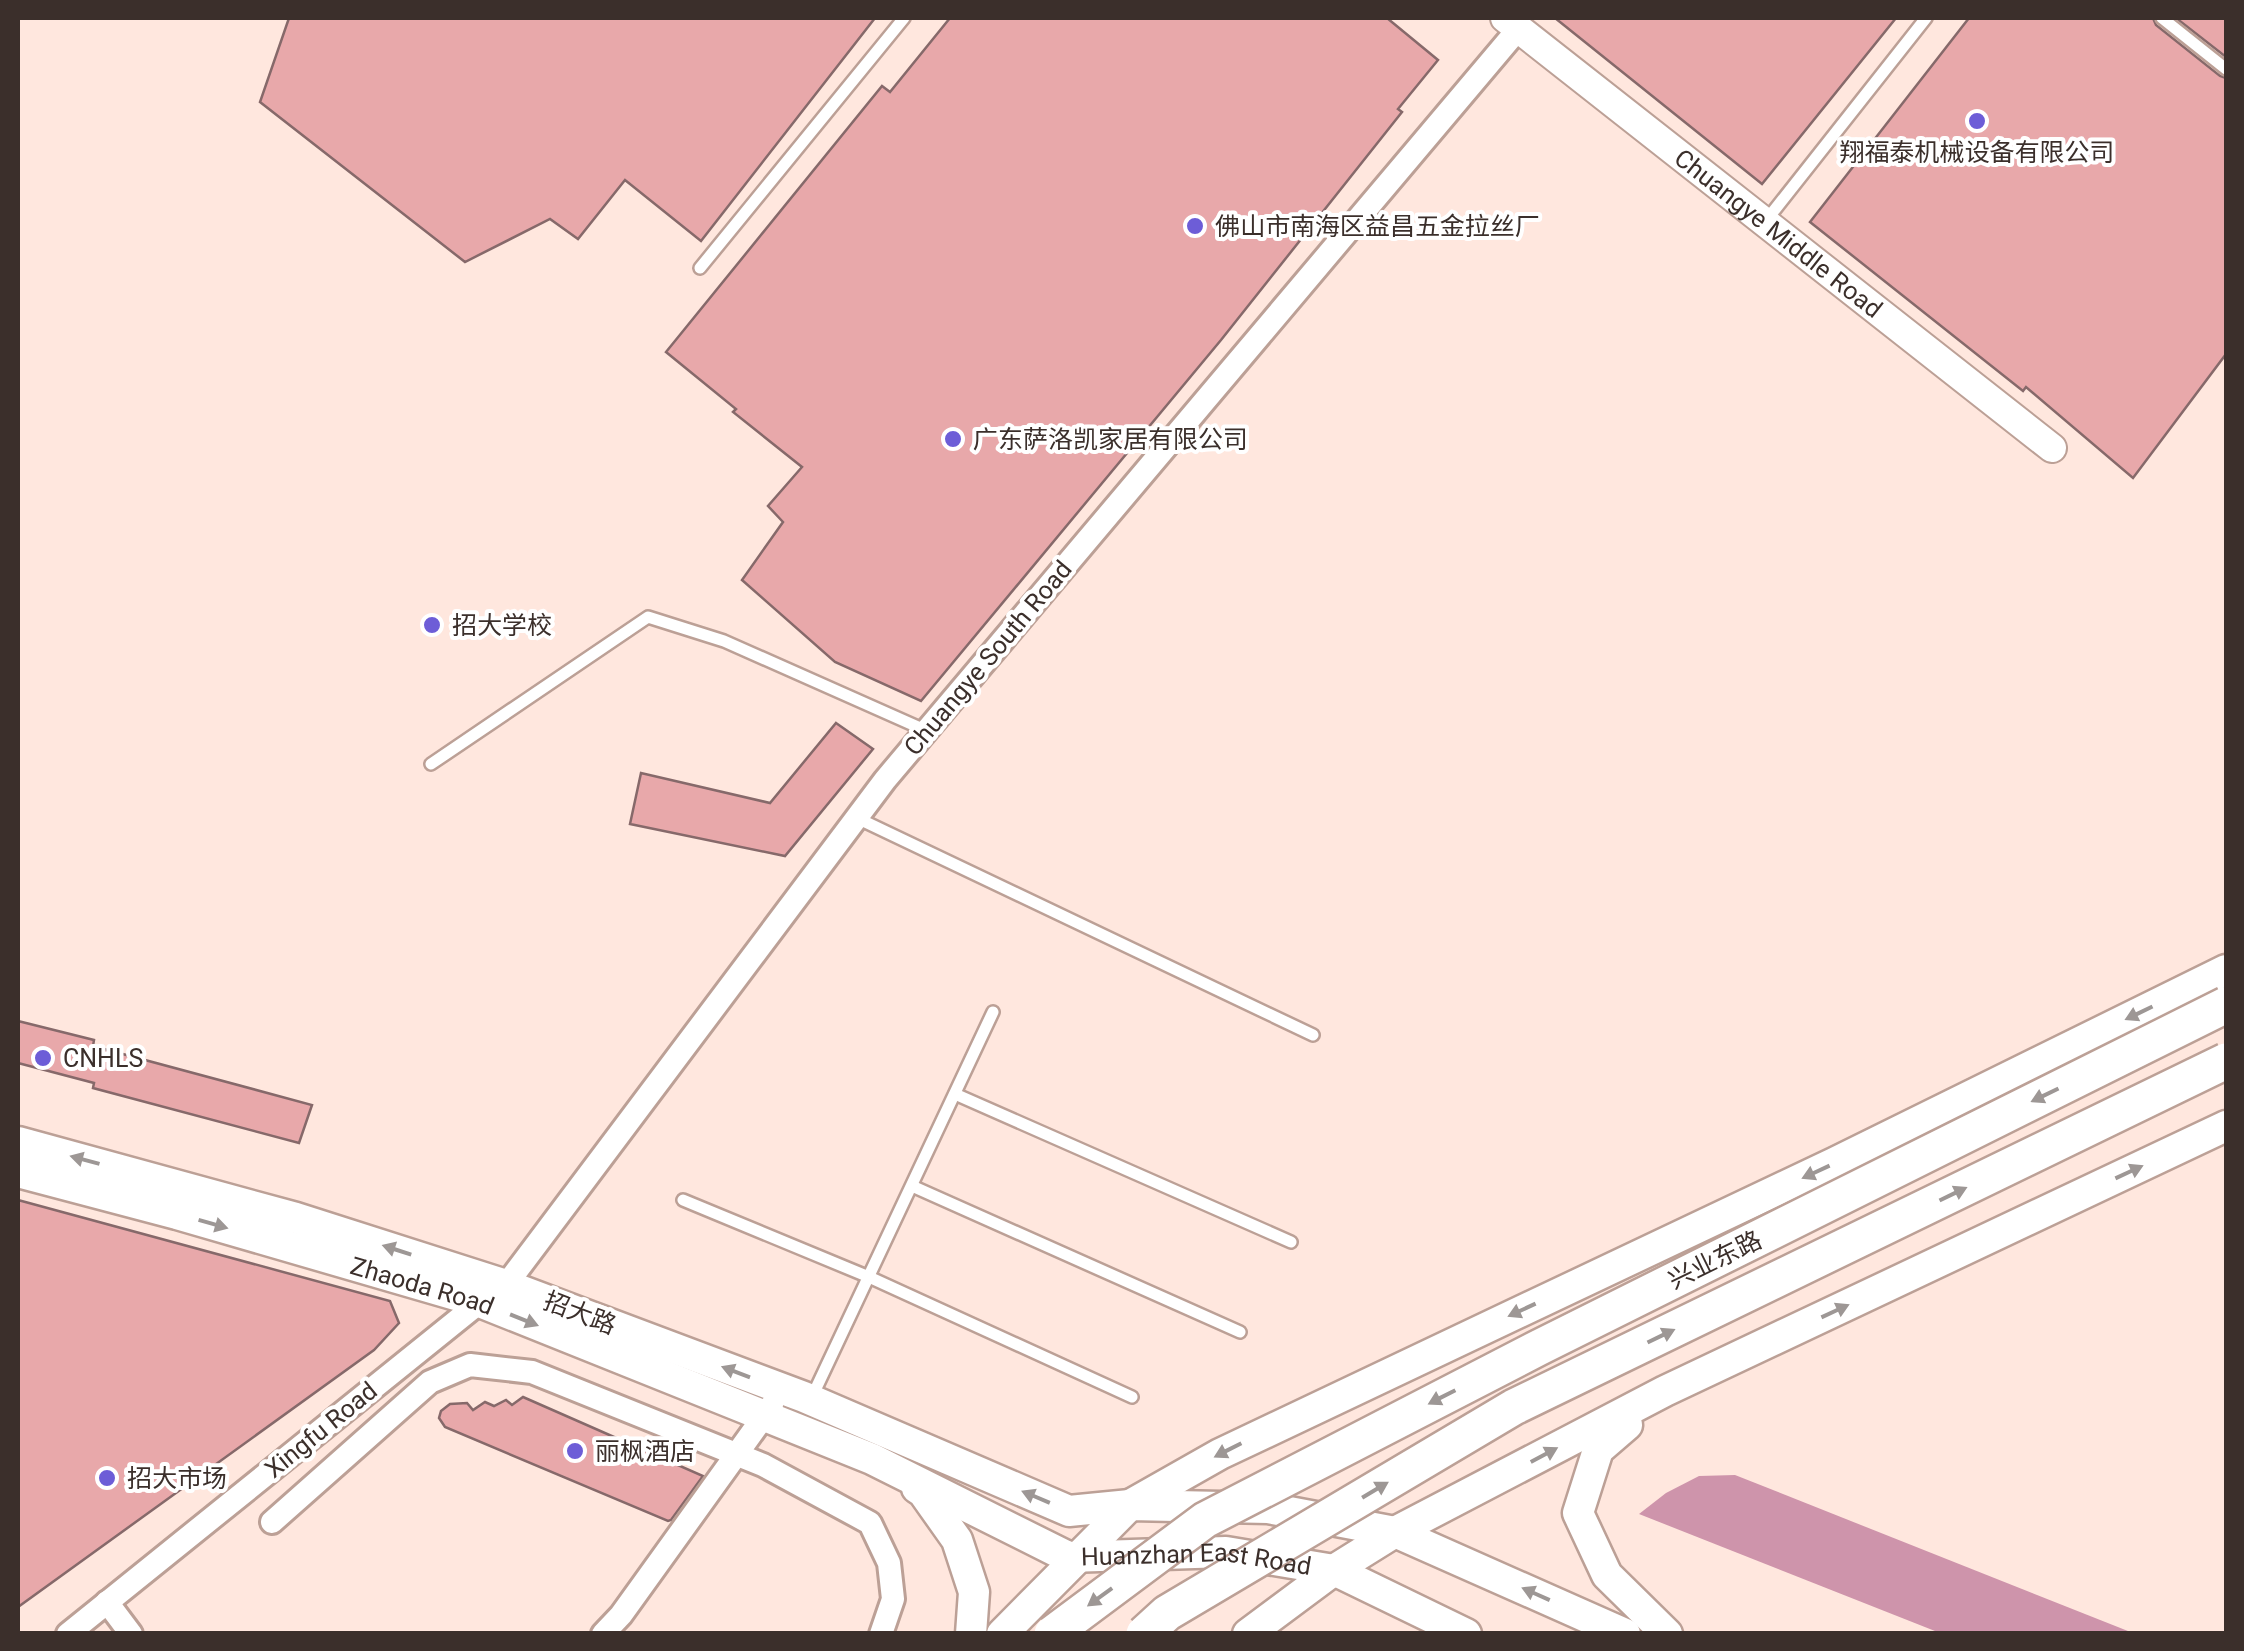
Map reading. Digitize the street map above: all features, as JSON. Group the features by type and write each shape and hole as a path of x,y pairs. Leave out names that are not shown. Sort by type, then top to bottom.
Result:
{"main road":[{"path":"1002,1634 1130,1505 1220,1454 1834,1163 2226,970"},
{"path":"1052,1634 1205,1520 1540,1347 2226,1004"},
{"path":"1144,1634 1167,1613 1514,1408 2226,1061"},
{"path":"1248,1634 1334,1570 1395,1532 1665,1391 2226,1126"},
{"name":"招大路","path":"18,1142 296,1218 506,1285 796,1394 1070,1511 1130,1505"},
{"name":"Zhaoda Road","path":"18,1172 480,1302 872,1459"},
{"path":"1665,1391 1598,1450 1578,1513 1607,1575 1667,1634"},
{"path":"872,1459 923,1492 957,1540 974,1592 971,1634"},
{"name":"Huanzhan East Road","path":"872,1459 1068,1557 1226,1552 1334,1570 1466,1634"},
{"name":"Huanzhan East Road","path":"1130,1505 1268,1508 1395,1532 1625,1634"}],"street":[{"name":"Chuangye Middle Road","path":"1512,23 2052,448"},
{"name":"Chuangye South Road","path":"480,1302 506,1285 857,818 927,731 1512,23"},
{"name":"Xingfu Road","path":"68,1634 480,1302"},
{"path":"272,1522 430,1382 470,1365 532,1372 763,1466 870,1523 889,1563 894,1599 881,1634"},
{"path":"603,1634 621,1615 736,1455 778,1421 796,1394"},
{"path":"107,1602 131,1634"}],"lane":[{"path":"700,268 904,18"},
{"path":"1765,222 1926,18"},
{"path":"2162,18 2226,69"},
{"path":"431,764 648,617 724,641 927,731"},
{"path":"857,818 1313,1035"},
{"path":"796,1394 868,1277 994,1012"},
{"path":"955,1094 1290,1242"},
{"path":"912,1186 1240,1332"},
{"path":"683,1200 868,1277 1132,1397"}],"shaded area":[{"path":"1735,1475 2133,1633 1940,1633 1639,1514 1666,1493 1699,1476"}],"building":[{"path":"289,18 875,18 701,241 625,180 578,239 550,219 465,262 260,102"},
{"path":"950,18 1387,18 1438,60 1398,109 1402,112 1221,340 921,701 835,662 742,580 783,522 768,506 802,467 666,352 882,86 890,92"},
{"path":"1555,18 1896,18 1762,184"},
{"path":"1969,18 2153,18 2156,25 2226,78 2226,354 2133,478 2026,387 2023,391 1810,222"},
{"path":"2176,18 2226,18 2226,57"},
{"path":"836,723 873,749 785,856 630,824 641,773 770,803"},
{"path":"18,1021 94,1040 93,1046 312,1105 299,1143 93,1088 94,1083 18,1063"},
{"name":"招大市场","path":"18,1200 390,1301 399,1323 374,1350 18,1607"},
{"name":"丽枫酒店","path":"523,1397 703,1476 668,1521 445,1427 439,1418 450,1404 467,1403 473,1410 485,1402 494,1406 506,1400 512,1405"}],"place":[{"name":"翔福泰机械设备有限公司","path":"1977,121"},
{"name":"佛山市南海区益昌五金拉丝厂","path":"1195,226"},
{"name":"广东萨洛凯家居有限公司","path":"953,439"},
{"name":"招大学校","path":"432,625"},
{"name":"CNHLS","path":"43,1058"},
{"name":"丽枫酒店","path":"575,1451"},
{"name":"招大市场","path":"107,1478"}]}
